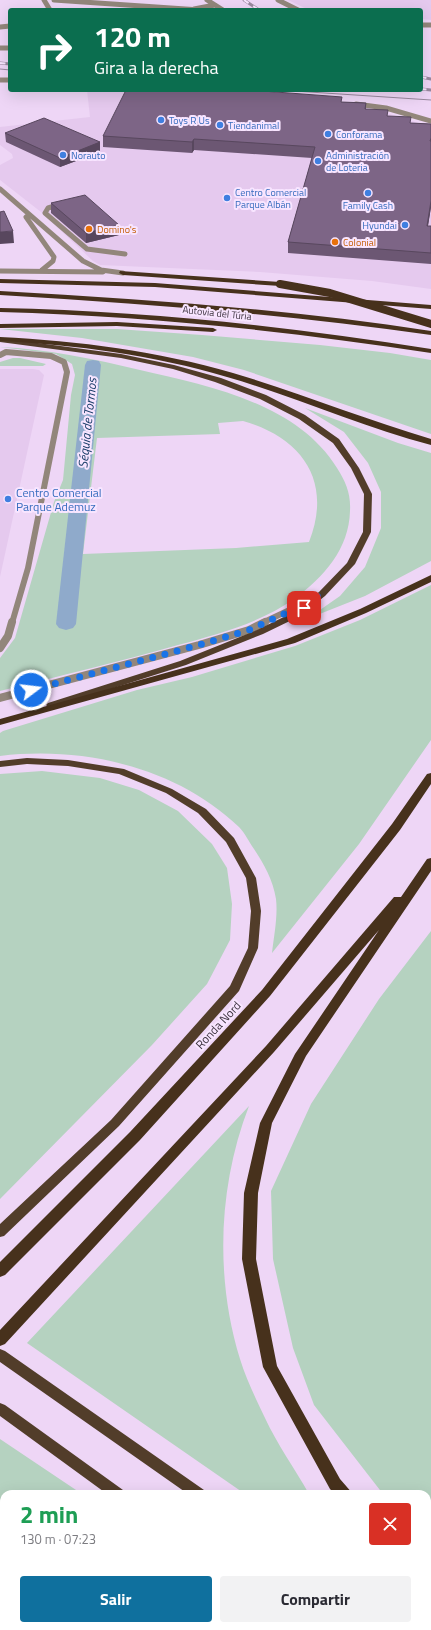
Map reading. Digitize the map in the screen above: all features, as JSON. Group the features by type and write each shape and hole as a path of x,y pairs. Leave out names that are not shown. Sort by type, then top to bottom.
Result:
{"highway":[{"path":"123,273 280,284 330,293 431,324"},
{"path":"0,281 155,285 326,300 431,307"},
{"name":"Autovia del Túria","path":"0,293 206,306 359,322 431,333"},
{"path":"326,300 386,310 431,314"},
{"name":"Autovia del Túria","path":"0,310 98,314 200,322 351,338 431,351"},
{"path":"0,326 117,324 182,329 300,333"},
{"path":"0,339 55,341 122,351 179,362 236,377 431,442"},
{"path":"0,722 290,640 363,611 431,578"},
{"name":"Ronda Nord","path":"0,1271 135,1136 266,994 396,828 431,776"},
{"path":"0,1340 270,1049 431,861"},
{"path":"341,1490 335,1484 270,1367 249,1259 251,1193 266,1122 301,1054 431,861"}],"main road":[{"path":"0,339 121,356 174,367 218,380 263,397 302,417 336,441 355,468 368,494 367,532 351,564 322,594 295,615 260,632 183,663 0,722"},
{"path":"0,764 27,761 68,763 121,772 169,791 202,811 230,840 251,878 256,912 253,948 235,988 116,1123 0,1232"},
{"path":"0,1355 193,1490"},
{"path":"0,1409 112,1490"}],"street":[{"path":"44,0 47,2 49,8"},
{"path":"54,0 174,8"},
{"path":"207,0 215,3"},
{"path":"278,0 294,8"},
{"path":"193,8 215,3"},
{"path":"347,103 386,108 431,121"},
{"path":"0,189 84,261 101,270 123,273"},
{"path":"64,203 48,208 45,213 81,245 94,251 125,254"},
{"path":"17,205 50,249 54,257 54,262 41,270"},
{"path":"0,271 41,270 123,273"},
{"path":"0,355 6,352 51,356 64,362 67,372 28,568 8,636 0,648"},
{"path":"0,698 199,645 249,630 322,594"}],"shaded area":[{"path":"288,0 431,0 431,20 423,19 423,8 305,8"},
{"name":"Centro Comercial Parque Albán","path":"87,92 139,92 246,101 374,109 431,127 431,289 372,281 260,272 100,265 93,261 41,212 0,180 0,165 13,158 12,154 0,145 0,127 90,117"},
{"name":"Centro Comercial Parque Ademuz","path":"0,369 33,369 39,370 44,375 0,577"}],"green space":[{"path":"0,329 117,329 202,335 320,345 390,353 431,360 431,434 244,370 193,357 82,338"},
{"path":"0,347 71,355 194,383 249,401 275,413 299,428 320,446 337,468 343,478 349,494 349,525 345,538 340,550 325,572 294,599 267,615 238,627 156,651 0,691 0,658 15,638 54,502 63,480 71,395 75,375 72,364 56,354","holes":["243,421 282,438 296,451 307,465 314,481 317,500 315,520 309,542 236,548 83,554 97,438 220,434 218,423"]},
{"path":"13,358 20,358 46,364 43,366 0,366 0,362"},
{"path":"305,408 398,443 431,453 431,561 365,596 307,619 340,596 365,567 381,528 381,492 368,463 344,432"},
{"path":"431,585 431,740 359,844 272,953 276,926 276,899 268,872 241,829 214,806 187,789 158,776 127,765 96,758 64,754 0,756 0,733 3,731 137,690 192,677 295,646 360,620"},
{"path":"42,771 100,778 139,790 178,811 212,844 227,868 232,904 230,940 207,984 152,1045 0,1199 0,774"},
{"path":"431,931 431,1490 380,1490 314,1405 293,1348 273,1259 271,1191 311,1104 379,999"},
{"path":"249,1106 231,1168 226,1200 224,1264 226,1297 240,1359 248,1381 270,1428 307,1490 239,1490 27,1343"},
{"path":"0,1439 76,1490 0,1490"}],"building":[{"path":"125,92 276,92 342,97 341,102 366,103 365,109 388,110 387,116 411,117 410,123 431,124 431,201 427,226 431,226 431,253 288,242 315,147 194,139 192,142 103,136"},
{"path":"44,118 100,142 60,158 5,133"},
{"path":"85,195 119,225 86,233 51,203"},
{"path":"4,211 13,231 0,232 0,212"}],"waterway":[{"name":"Séquia de Tormos","path":"66,624 93,365"}],"tram line":[{"path":"0,69 8,70"},
{"path":"309,92 431,100"}],"railway":[{"path":"244,0 256,8"},
{"path":"0,63 8,64"},
{"path":"423,77 431,79"},
{"path":"423,89 431,90"}],"place":[{"name":"Toys R Us","path":"161,120"},
{"name":"Tiendanimal","path":"220,125"},
{"name":"Conforama","path":"328,134"},
{"name":"Norauto","path":"63,155"},
{"name":"Administración de Loteria","path":"318,161"},
{"name":"Family Cash","path":"368,193"},
{"name":"Centro Comercial Parque Albán","path":"227,198"},
{"name":"Hyundai","path":"405,225"},
{"name":"Domino's","path":"89,229"},
{"name":"Colonial","path":"335,242"},
{"name":"Centro Comercial Parque Ademuz","path":"8,499"}],"route":[{"path":"31,690 249,630 322,594 304,608"}]}
